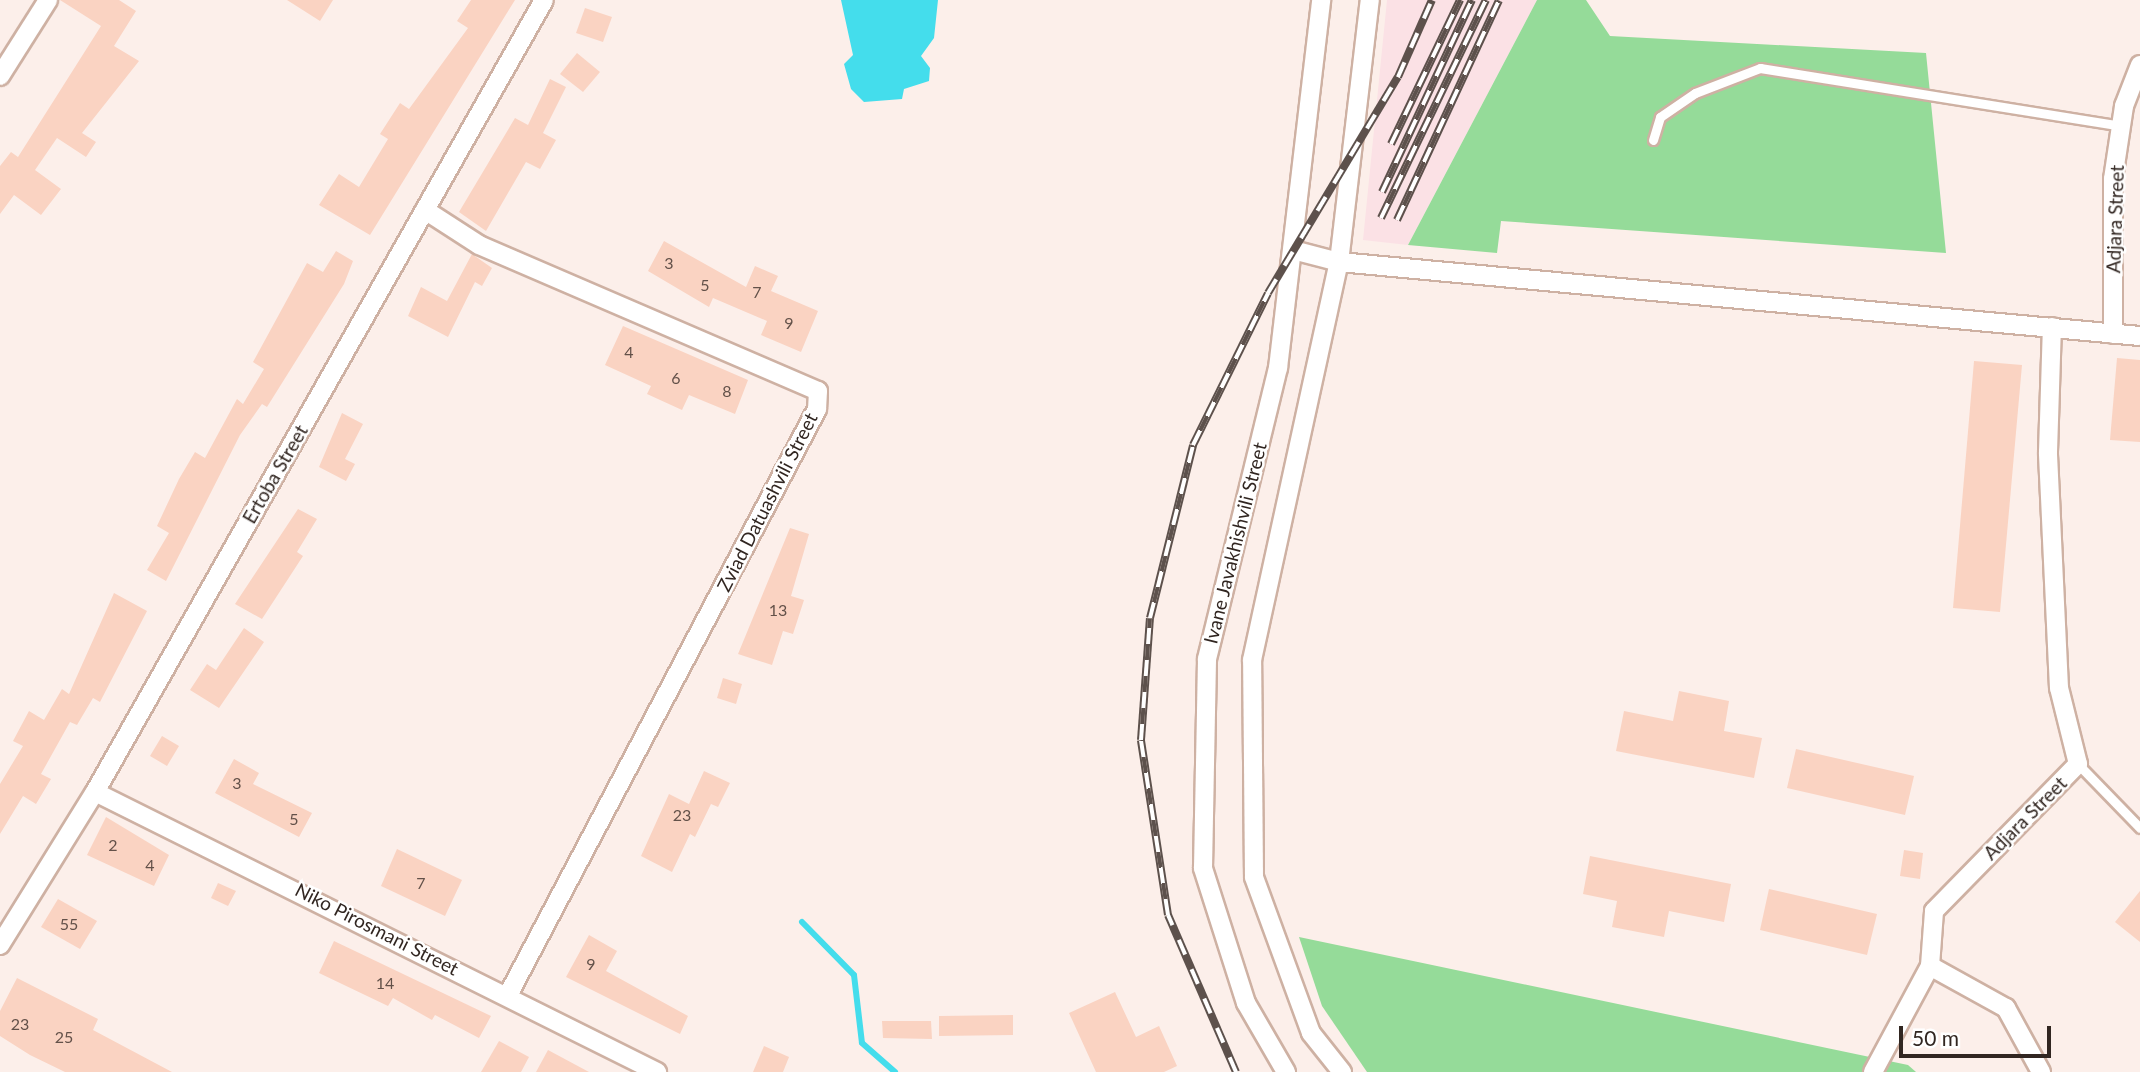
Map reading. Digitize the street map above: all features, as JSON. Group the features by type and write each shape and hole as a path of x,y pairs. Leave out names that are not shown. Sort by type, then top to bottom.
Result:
{"street":[{"path":"0,76 48,0"},
{"name":"Ertoba Street","path":"0,945 95,792 544,0"},
{"name":"Ivane Javakhishvili Street","path":"1286,1072 1246,1003 1203,868 1207,659 1278,368 1321,0"},
{"path":"1342,1072 1311,1032 1254,877 1252,673 1339,262 1370,0"},
{"name":"Adjara Street","path":"2113,334 2113,179 2121,126 2140,65"},
{"name":"Zviad Datuashvili Street","path":"425,210 479,244 818,391 817,409 508,995"},
{"path":"1293,250 1339,262 2140,336"},
{"name":"Adjara Street","path":"1873,1072 1930,966 1934,911 2078,764 2059,688 2048,452 2052,327"},
{"name":"Niko Pirosmani Street","path":"95,792 508,995 657,1072"},
{"path":"1930,966 2006,1009 2040,1072"}],"lane":[{"path":"1653,141 1660,117 1695,93 1760,68 2121,126"},
{"path":"2078,764 2140,828"}],"shaded area":[{"path":"1387,0 1537,0 1408,245 1363,240"}],"green space":[{"path":"1537,0 1586,0 1610,36 1926,53 1946,253 1501,221 1497,253 1408,245"},
{"path":"1299,937 1908,1065 1916,1072 1367,1072 1322,1006"}],"water":[{"path":"841,0 938,0 934,38 921,56 930,68 929,81 904,89 902,99 864,102 851,89 844,64 853,55"}],"building":[{"path":"60,0 119,0 136,11 114,46 139,61 82,133 96,142 86,157 57,138 35,170 61,189 41,215 14,195 0,214 0,166 11,152 18,157 101,26"},
{"path":"287,0 333,0 320,21"},
{"path":"471,0 515,0 370,235 319,205 339,174 359,187 388,139 380,134 400,103 409,109 468,28 457,21"},
{"path":"585,8 612,17 603,42 576,33"},
{"path":"577,53 600,72 583,92 560,74"},
{"path":"550,79 566,87 543,133 556,140 540,169 526,162 486,231 459,212 515,118 528,125"},
{"path":"664,241 746,287 755,266 778,276 771,291 818,311 801,352 761,335 767,321 713,298 709,307 648,271"},
{"path":"336,251 353,261 344,284 267,407 262,404 240,435 166,581 147,570 169,533 157,526 179,479 195,452 205,458 237,399 243,404 264,369 253,362 307,263 323,272"},
{"path":"472,254 492,268 482,286 475,282 448,337 408,316 421,287 447,301"},
{"path":"623,326 748,380 735,414 689,395 682,410 647,394 651,386 605,365"},
{"path":"2117,358 2140,360 2140,442 2110,440"},
{"path":"1974,361 2022,365 2000,612 1953,608"},
{"path":"342,413 363,424 345,459 355,464 346,481 319,467"},
{"path":"298,509 317,519 297,552 303,556 262,619 235,604"},
{"path":"790,528 809,534 791,596 804,600 793,634 783,631 772,665 738,654"},
{"path":"114,593 147,611 100,702 93,698 77,725 70,722 41,774 51,779 36,804 23,796 0,834 0,784 23,746 13,741 29,711 44,720 62,689 69,694"},
{"path":"244,628 264,642 219,708 190,690 207,664 216,670"},
{"path":"723,678 742,684 736,704 717,698"},
{"path":"1679,691 1729,701 1724,731 1762,738 1754,778 1616,751 1624,711 1673,721"},
{"path":"162,736 179,746 167,766 150,756"},
{"path":"1796,749 1914,776 1905,815 1787,788"},
{"path":"234,759 259,773 253,784 312,813 299,837 215,793"},
{"path":"704,771 730,783 718,807 711,804 695,837 690,834 672,872 641,856 669,794 689,804"},
{"path":"106,817 169,855 154,886 87,855"},
{"path":"397,849 462,880 445,916 381,886"},
{"path":"1904,850 1923,853 1920,879 1900,876"},
{"path":"1590,856 1731,884 1724,922 1669,911 1664,937 1612,927 1617,901 1583,894"},
{"path":"218,883 236,891 228,906 211,898"},
{"path":"1769,889 1877,914 1867,955 1760,930"},
{"path":"2140,891 2140,942 2115,922"},
{"path":"58,899 97,921 80,949 41,927"},
{"path":"589,935 617,951 606,971 688,1016 680,1034 566,977"},
{"path":"334,941 491,1016 479,1038 435,1015 432,1020 393,998 388,1006 319,973"},
{"path":"17,978 98,1019 93,1030 172,1072 65,1072 30,1055 0,1036 0,1011"},
{"path":"1115,992 1136,1037 1159,1026 1177,1066 1164,1072 1096,1072 1069,1013"},
{"path":"1013,1015 1013,1035 939,1036 939,1016"},
{"path":"882,1021 931,1021 932,1039 883,1038"},
{"path":"499,1041 529,1057 521,1072 481,1072"},
{"path":"764,1046 789,1057 783,1072 753,1072"},
{"path":"548,1050 589,1072 536,1072"}],"waterway":[{"path":"802,922 854,975 862,1043 895,1072"}],"railway":[{"path":"1236,1072 1168,915 1141,740 1150,618 1193,445 1268,293 1398,77 1432,0"},
{"path":"1391,144 1460,0"},
{"path":"1382,192 1472,0"},
{"path":"1381,218 1486,0"},
{"path":"1397,220 1499,0"}]}
